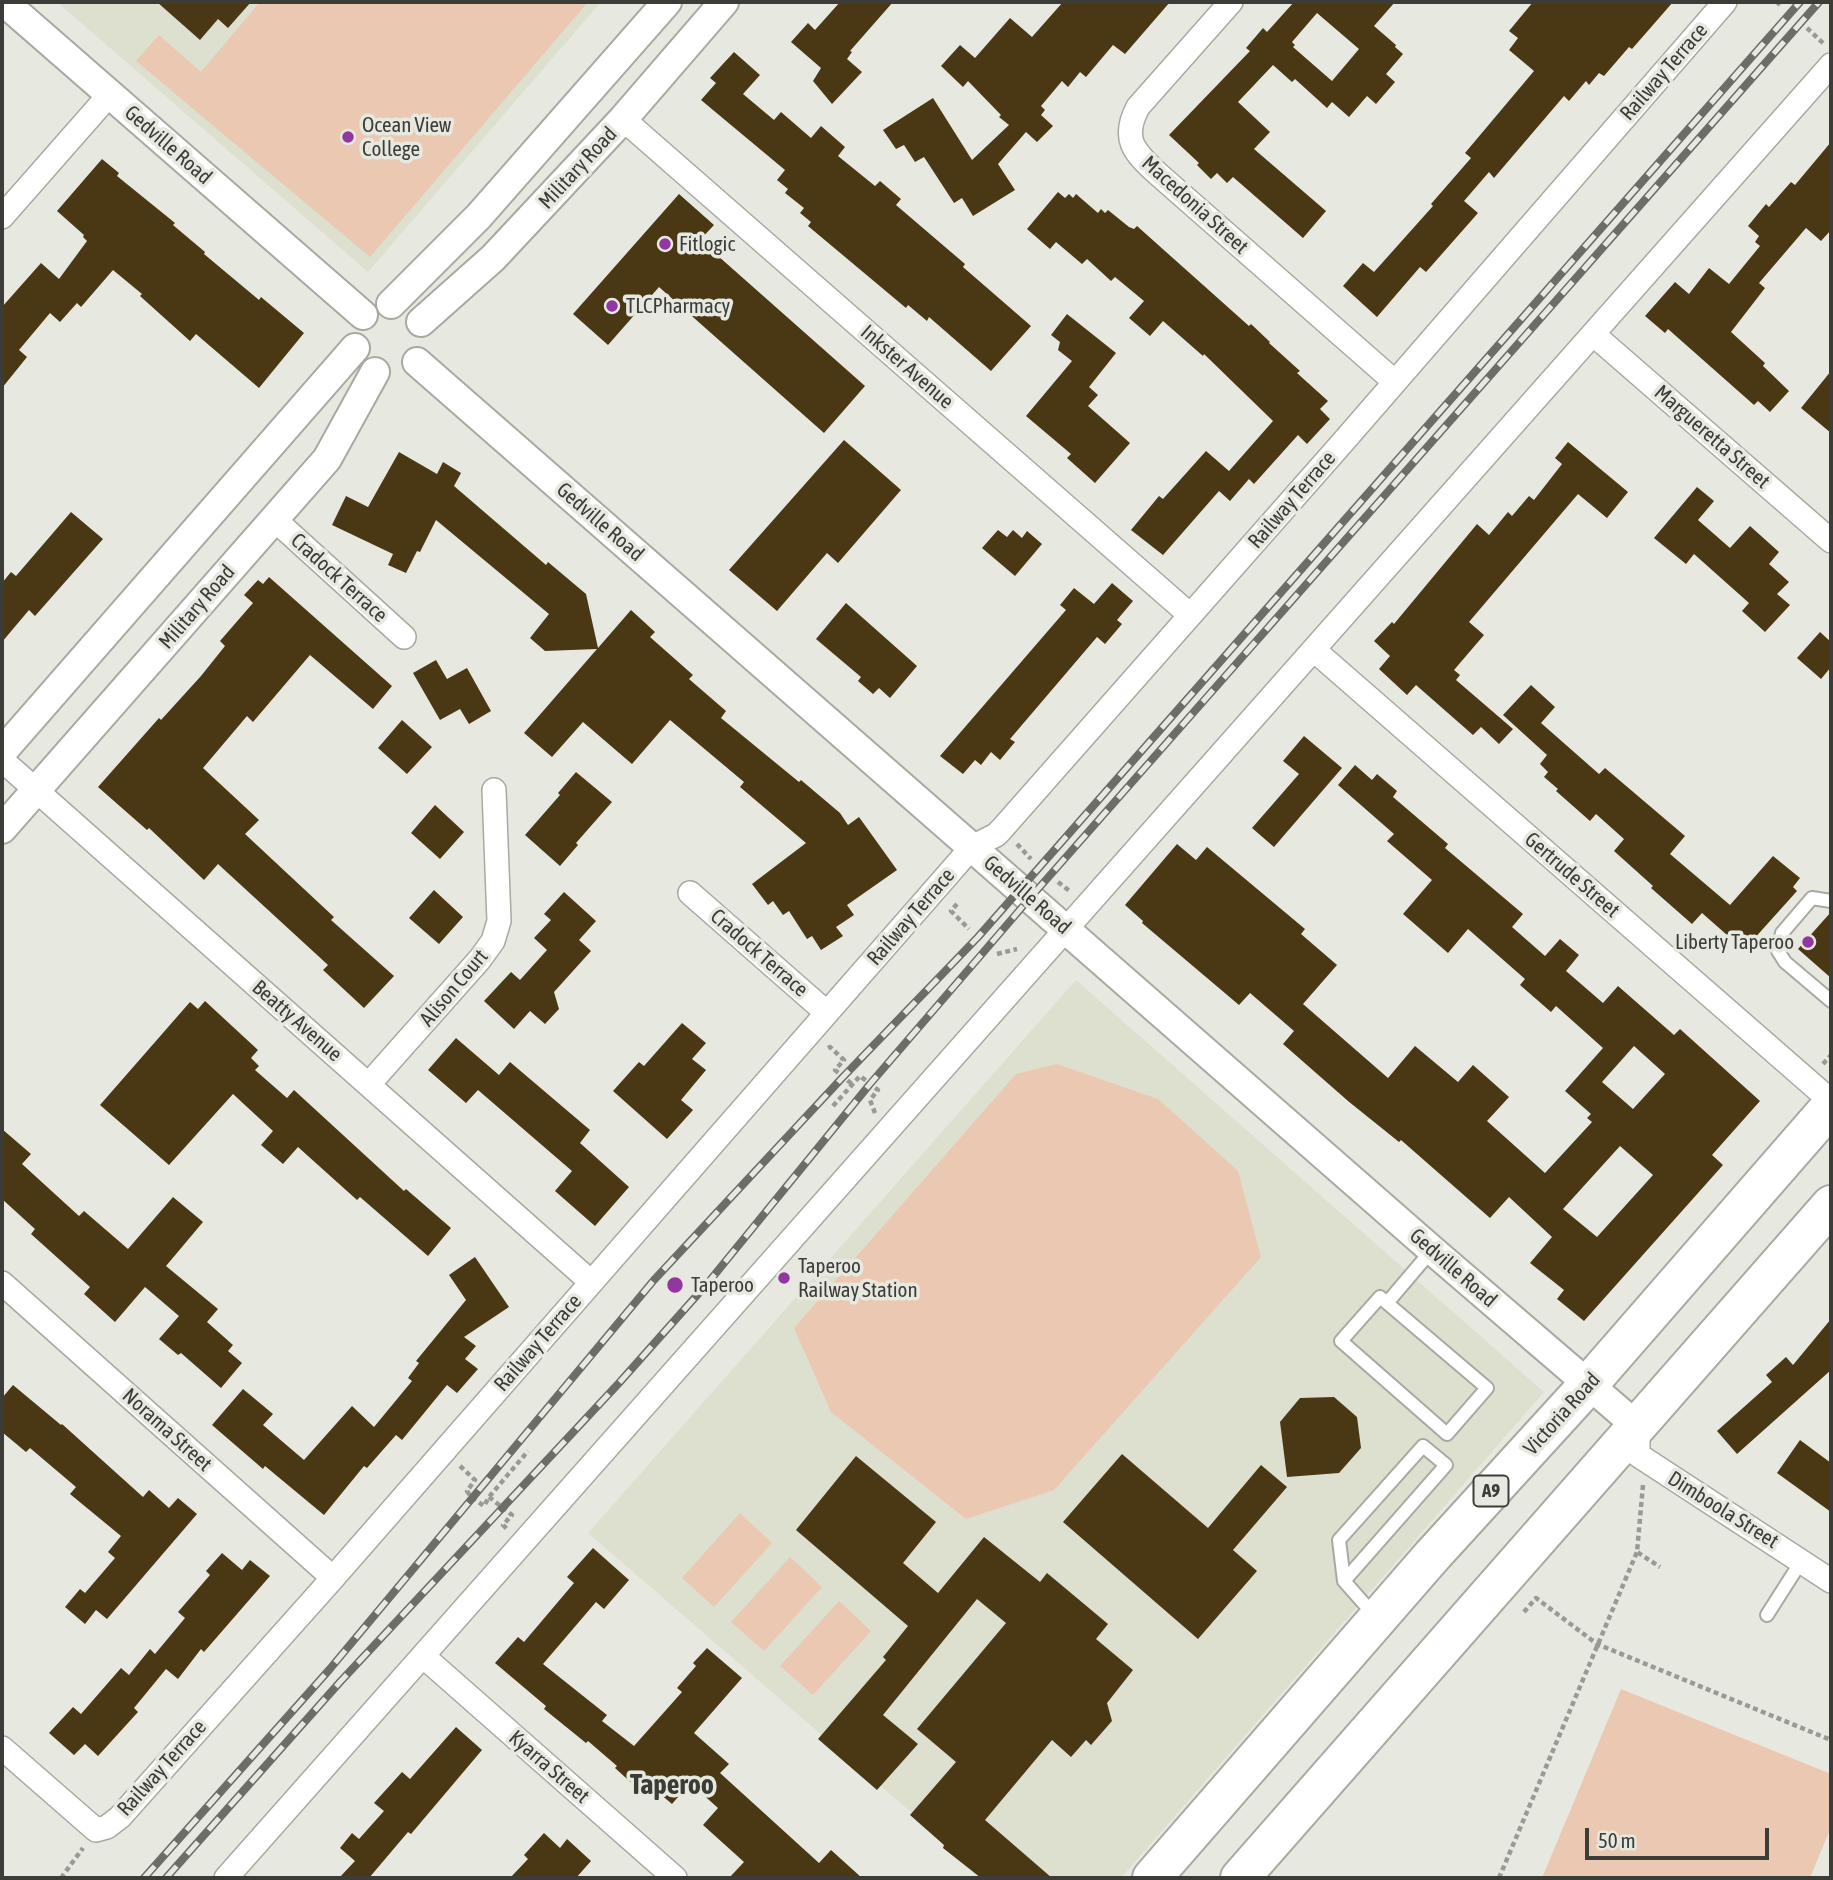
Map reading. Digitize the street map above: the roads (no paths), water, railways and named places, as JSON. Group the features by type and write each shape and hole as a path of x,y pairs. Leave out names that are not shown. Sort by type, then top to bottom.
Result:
{"highway":[{"name":"Victoria Road","path":"1152,1878 1378,1618 1588,1385 1831,1103"},
{"path":"1240,1878 1831,1205"}],"street":[{"name":"Gedville Road","path":"4,2 363,315"},
{"name":"Military Road","path":"391,304 479,216 667,2"},
{"name":"Military Road","path":"421,323 493,258 623,119 724,2"},
{"name":"Macedonia Street","path":"1231,2 1138,107 1130,121 1129,134 1133,148 1150,167 1395,382"},
{"name":"Railway Terrace","path":"2,1748 96,1830 107,1827 120,1817 333,1578 972,847 996,835 1726,2"},
{"path":"226,1878 1593,334 1829,56"},
{"path":"2,216 110,94"},
{"name":"Inkster Avenue","path":"623,119 1190,615"},
{"path":"391,304 414,313 421,323 425,342 417,362 408,370 384,375 375,372 360,360 354,336 356,326 363,315 375,307 391,304"},
{"name":"Margueretta Street","path":"1593,334 1831,541"},
{"path":"2,752 355,348"},
{"name":"Gedville Road","path":"417,362 1638,1427"},
{"name":"Military Road","path":"2,829 327,459 375,372"},
{"name":"Cradock Terrace","path":"274,519 404,637"},
{"name":"Gertrude Street","path":"1314,650 1831,1103"},
{"name":"Beatty Avenue","path":"2,760 591,1282"},
{"name":"Alison Court","path":"369,1084 480,960 493,941 499,921 494,790"},
{"name":"Cradock Terrace","path":"690,893 827,1013"},
{"name":"Norama Street","path":"2,1283 333,1578"},
{"name":"Dimboola Street","path":"1638,1427 1638,1455 1831,1581"},
{"name":"Kyarra Street","path":"424,1656 675,1878"}],"lane":[{"path":"1831,901 1812,898 1782,933 1778,951 1785,962 1831,1001"},
{"path":"1387,1303 1432,1250"},
{"path":"1380,1297 1387,1303 1487,1388 1447,1434 1341,1341 1380,1297"},
{"path":"1344,1581 1446,1465 1423,1446 1339,1540 1344,1581 1378,1618"},
{"path":"1767,1615 1802,1560"}],"railway":[{"path":"144,1878 329,1670 654,1280 978,937 1800,2"},
{"path":"166,1878 340,1682 619,1383 707,1284 870,1084 1030,898 1819,2"}],"place":[{"name":"Ocean View College","path":"348,137"},
{"name":"Fitlogic","path":"665,244"},
{"name":"TLCPharmacy","path":"612,306"},
{"name":"Liberty Taperoo","path":"1808,942"},
{"name":"Taperoo Railway Station","path":"784,1278"},
{"name":"Taperoo","path":"675,1285"}],"district":[{"name":"Taperoo","path":"672,1785"}]}
